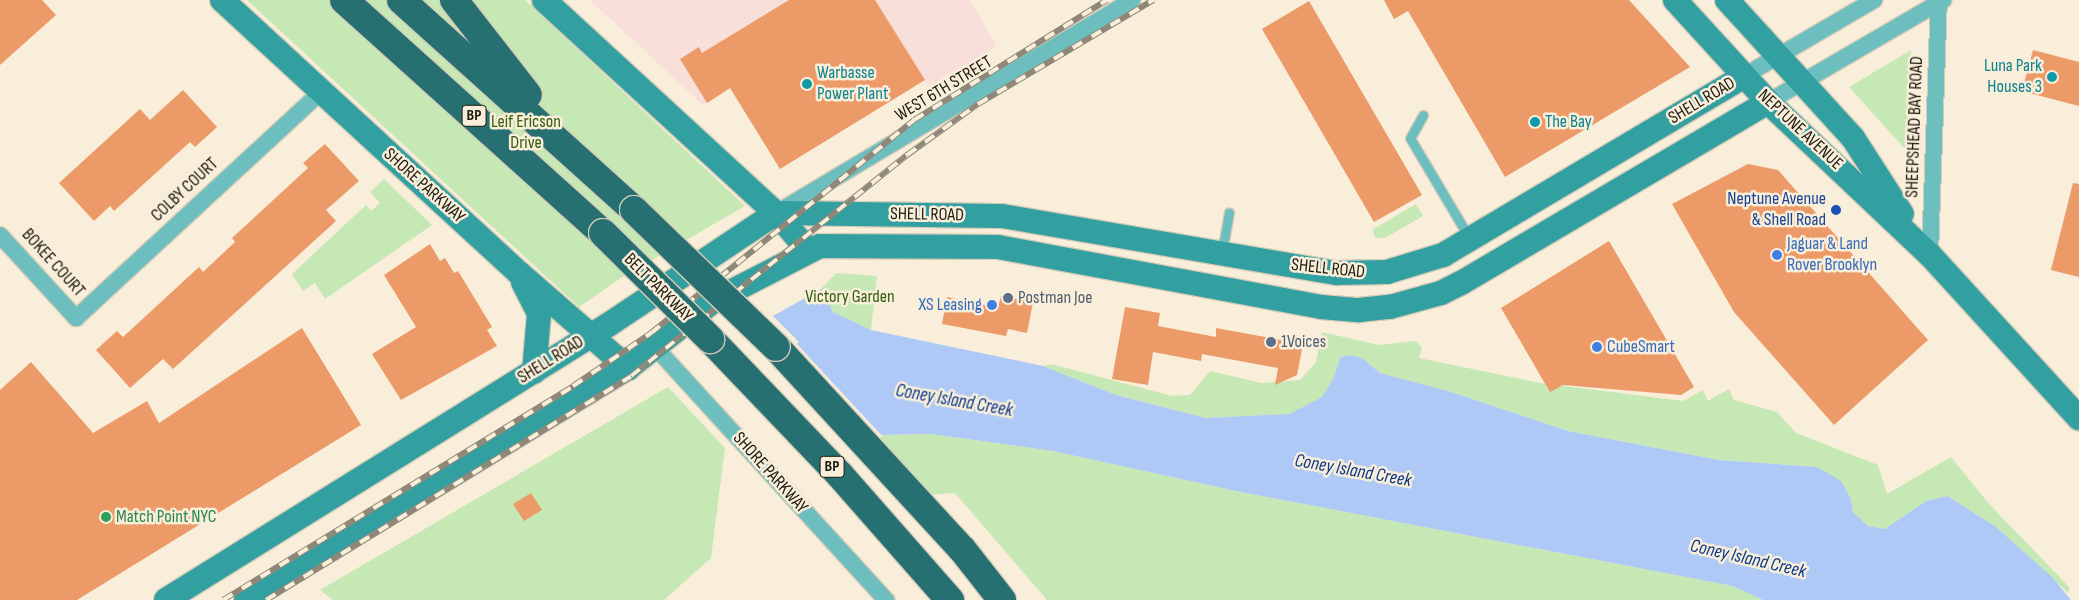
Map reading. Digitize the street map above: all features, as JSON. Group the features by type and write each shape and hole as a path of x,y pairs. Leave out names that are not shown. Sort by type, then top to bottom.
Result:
{"highway":[{"name":"BELT PARKWAY","path":"344,0 603,234 758,388 950,600"},
{"name":"BP","path":"401,0 572,151 789,360 962,549 1002,600"},
{"path":"454,0 572,151"}],"main road":[{"name":"SHORE PARKWAY","path":"222,0 520,273 628,368"},
{"path":"544,0 776,213 808,250"},
{"name":"NEPTUNE AVENUE","path":"1675,0 1768,102 1930,255 2079,418"},
{"name":"NEPTUNE AVENUE","path":"1727,0 1853,138 1930,255"},
{"name":"SHELL ROAD","path":"166,600 534,372 776,213 1002,216 1337,273 1372,274 1423,264 1470,239 1744,76"},
{"name":"SHELL ROAD","path":"246,600 628,368 712,301 808,250 832,246 998,247 1321,307 1359,310 1390,307 1440,293 1461,283 1768,102"},
{"path":"520,273 539,314 534,372"}],"street":[{"name":"WEST 6TH STREET","path":"776,213 1132,0"},
{"path":"1744,76 1874,0"},
{"path":"1768,102 1940,1"},
{"name":"SHEEPSHEAD BAY ROAD","path":"1930,255 1940,1"},
{"name":"COLBY COURT","path":"76,318 321,92"},
{"name":"BOKEE COURT","path":"0,235 76,318"},
{"name":"SHORE PARKWAY","path":"655,346 886,600"}],"lane":[{"path":"1423,115 1410,138 1470,239"},
{"path":"1222,254 1229,213"}],"shaded area":[{"name":"Warbasse Power Plant","path":"590,0 970,0 997,46 928,87 924,80 780,169 730,88 704,106"}],"green space":[{"name":"Leif Ericson Drive","path":"247,0 525,0 745,206 621,278 579,307"},
{"path":"1911,50 1906,150 1849,87"},
{"path":"384,179 432,225 325,299 315,283 303,291 292,274 366,205 371,211 380,203 370,192"},
{"path":"1416,204 1423,216 1385,238 1376,238 1372,230"},
{"name":"Victory Garden","path":"836,273 877,276 871,330 833,312 821,289"},
{"path":"1322,332 1379,345 1416,341 1422,347 1419,358 1540,383 1683,401 1703,390 1708,401 1729,389 1734,400 1777,412 1796,433 1878,465 1887,494 1951,457 1989,504 2070,588 2068,593 1996,527 1948,496 1926,501 1885,529 1867,526 1853,512 1851,499 1817,467 1719,460 1568,431 1448,391 1380,373 1362,358 1350,355 1340,357 1334,377 1322,397 1289,414 1206,418 1116,395 1043,366 1051,364 1172,396 1190,395 1210,371 1261,383 1300,380 1316,362"},
{"path":"668,387 725,448 711,558 664,600 333,600 320,590"},
{"path":"931,434 1053,451 1236,491 1733,586 1763,600 1047,600 955,493 926,495 873,435"}],"water":[{"name":"Coney Island Creek","path":"821,289 833,312 871,330 1043,366 1116,395 1206,418 1289,414 1322,397 1334,377 1340,357 1350,355 1362,358 1380,373 1448,391 1568,431 1719,460 1817,467 1841,481 1851,499 1853,512 1868,526 1885,529 1926,501 1948,496 1996,527 2052,577 2071,600 1763,600 1733,586 1236,491 1053,451 931,434 873,435 790,349 799,342 773,316"}],"pier":[{"path":"795,342 883,437 873,438 788,347"}],"building":[{"path":"0,0 42,0 56,15 0,65"},
{"name":"Warbasse Power Plant","path":"789,0 875,0 925,80 780,169 730,88 707,103 680,59 699,47 702,53"},
{"name":"The Bay","path":"1384,0 1629,0 1690,67 1505,177 1408,11 1394,19"},
{"path":"1309,1 1422,195 1374,222 1262,29"},
{"name":"Luna Park Houses 3","path":"2033,50 2079,62 2079,106 2022,91"},
{"path":"183,90 217,127 195,147 190,142 114,211 110,206 94,221 59,183 140,109 150,120"},
{"path":"325,144 359,181 326,210 336,221 173,369 163,359 130,388 96,350 117,331 123,337 199,267 203,272 235,242 232,238 308,168 303,163"},
{"name":"Jaguar & Land Rover Brooklyn","path":"1748,164 1778,170 1928,340 1834,425 1734,312 1672,204"},
{"path":"2073,183 2079,184 2079,277 2051,270"},
{"name":"CubeSmart","path":"1609,241 1694,387 1681,395 1563,385 1550,392 1501,308"},
{"path":"430,244 440,261 445,258 454,273 458,271 492,327 487,330 497,346 401,400 372,354 416,327 384,275"},
{"path":"1001,296 1033,302 1027,333 1008,329 1006,336 942,324 947,297 998,308"},
{"path":"1125,307 1160,313 1158,326 1216,337 1216,328 1303,344 1297,375 1275,385 1278,368 1202,354 1201,361 1153,352 1148,385 1112,379"},
{"name":"Match Point NYC","path":"302,328 361,425 77,600 0,600 0,390 31,362 93,433 147,401 159,423"},
{"path":"531,493 542,510 524,521 513,504"}],"railway":[{"path":"223,600 573,386 651,333 914,120 1107,0"},
{"path":"266,600 631,376 907,155 978,104 1153,0"}],"place":[{"name":"Luna Park Houses 3","path":"2052,77"},
{"name":"Warbasse Power Plant","path":"807,84"},
{"name":"The Bay","path":"1535,122"},
{"name":"Neptune Avenue & Shell Road","path":"1836,210"},
{"name":"Jaguar & Land Rover Brooklyn","path":"1777,255"},
{"name":"Postman Joe","path":"1008,298"},
{"name":"XS Leasing","path":"992,305"},
{"name":"1Voices","path":"1271,342"},
{"name":"CubeSmart","path":"1597,347"},
{"name":"Match Point NYC","path":"106,517"}]}
